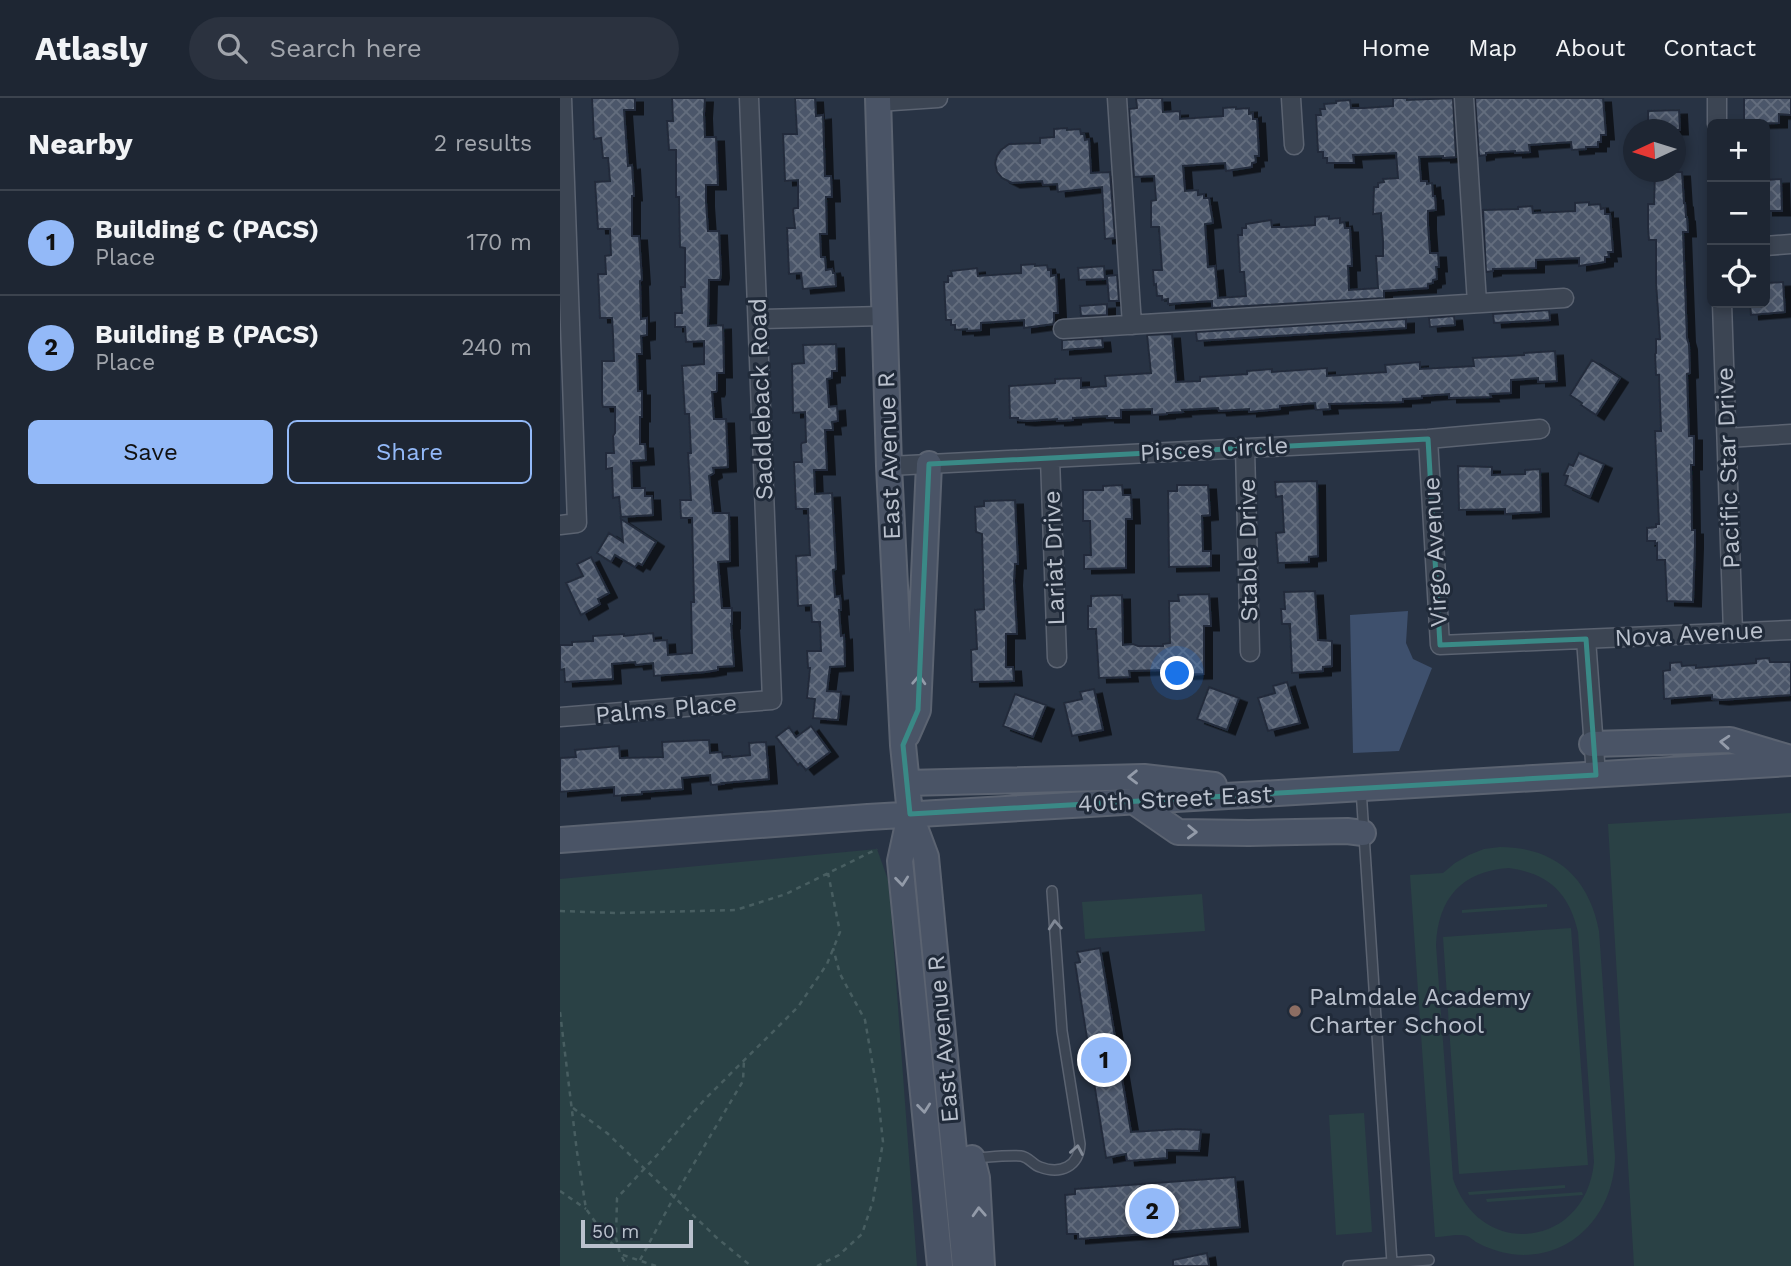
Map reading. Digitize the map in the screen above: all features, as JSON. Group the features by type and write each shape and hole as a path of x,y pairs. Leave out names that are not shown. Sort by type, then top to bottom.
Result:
{"main road":[{"name":"East Avenue R","path":"878,100 889,466 903,745 910,814 900,861 952,1158 965,1266"},
{"path":"903,745 918,710 929,464"},
{"path":"1592,744 1730,740 1791,761"},
{"name":"40th Street East","path":"560,841 910,814 1596,775 1791,761"},
{"path":"907,783 1144,776 1274,793"},
{"path":"1133,801 1178,832 1347,831 1363,834"},
{"name":"East Avenue R","path":"940,1266 952,1158"},
{"path":"953,1266 944,1185 952,1158 977,1178 982,1266"}],"street":[{"path":"562,98 568,524"},
{"name":"Saddleback Road","path":"749,98 772,700"},
{"path":"878,100 938,98"},
{"path":"1117,98 1132,325"},
{"path":"1291,98 1294,145"},
{"path":"1464,98 1476,303"},
{"path":"1717,98 1717,119"},
{"path":"1770,246 1791,244"},
{"path":"1063,329 1564,298"},
{"name":"Pacific Star Drive","path":"1723,308 1733,632"},
{"path":"758,319 883,316"},
{"name":"Pisces Circle","path":"889,466 1428,439 1540,429"},
{"path":"1727,438 1791,435"},
{"name":"Virgo Avenue","path":"1428,439 1440,645 1586,639"},
{"name":"Stable Drive","path":"1245,448 1250,652"},
{"name":"Lariat Drive","path":"1050,458 1057,658"},
{"name":"Nova Avenue","path":"1586,639 1791,630"},
{"path":"1586,639 1596,775"},
{"name":"Palms Place","path":"560,717 772,700"}],"lane":[{"path":"1361,788 1392,1263"},
{"path":"952,1158 1025,1156 1039,1167 1058,1170 1074,1164 1080,1154 1062,1031 1052,891"},
{"path":"1348,1266 1429,1260"}],"path":[{"path":"560,911 617,914 736,910 786,894 877,849"},
{"path":"627,1266 616,1238 617,1198 705,1099 798,1007 827,964 839,932 828,873"},
{"path":"817,1266 839,1255 862,1234 873,1201 883,1142 865,1020 840,974 833,948"},
{"path":"560,1013 586,1209"},
{"path":"639,1261 743,1081 744,1060"},
{"path":"572,1107 607,1133 716,1238 751,1266"},
{"path":"560,1191 586,1209 620,1254 656,1266"}],"highlighted area":[{"path":"1428,439 1440,645 1586,639 1596,775 910,814 903,745 918,710 929,464"}],"green space":[{"path":"1791,813 1791,1266 1634,1266 1608,824"},
{"path":"1520,848 1553,859 1578,881 1587,895 1599,931 1615,1157 1613,1178 1607,1197 1585,1230 1570,1242 1533,1254 1498,1251 1464,1235 1435,1237 1410,875 1443,873 1455,863 1484,849","holes":["1509,868 1546,881 1563,896 1578,932 1594,1162 1587,1191 1573,1212 1553,1227 1531,1233 1508,1232 1486,1223 1467,1205 1453,1179 1436,945 1438,928 1448,901 1466,881 1492,870"]},
{"path":"877,849 888,880 890,898 917,1266 560,1266 560,879"},
{"path":"1202,894 1205,931 1085,939 1082,902"},
{"path":"1547,904 1547,907 1462,913 1462,910"},
{"path":"1571,928 1588,1165 1459,1174 1443,937"},
{"path":"1364,1113 1372,1232 1336,1235 1329,1115"},
{"path":"1565,1185 1565,1188 1469,1195 1468,1192"},
{"path":"1582,1192 1583,1195 1487,1202 1486,1199"}],"water":[{"path":"1408,611 1406,643 1413,659 1432,668 1399,751 1353,753 1350,615"}],"building":[{"path":"592,98 635,98 635,110 624,110 628,166 632,165 634,196 632,236 639,236 641,319 647,318 647,335 641,336 642,354 637,354 638,391 642,391 640,444 645,444 646,460 631,461 632,488 645,488 645,496 652,496 653,515 621,517 619,497 613,498 612,468 606,469 606,453 614,453 615,407 603,407 602,361 614,361 613,335 612,318 600,318 598,274 606,274 605,256 611,255 610,229 598,229 595,182 610,181 608,158 603,158 601,138 594,139"},
{"path":"672,98 705,98 705,137 716,137 718,185 706,185 706,202 708,231 719,231 721,274 720,280 709,280 708,326 723,325 724,373 717,373 717,390 712,392 714,419 726,419 728,467 713,468 714,473 709,476 713,513 729,513 730,561 718,562 722,608 732,608 734,666 718,667 718,670 706,672 654,676 653,663 612,664 613,679 565,682 564,669 560,670 560,645 593,641 593,636 653,633 654,641 667,640 668,655 692,653 692,518 681,518 680,500 691,500 689,414 685,414 682,366 704,364 704,341 686,342 685,327 675,327 675,313 682,313 681,287 685,287 685,248 680,247 676,150 669,150 667,121 673,121"},
{"path":"795,98 815,98 816,116 823,115 825,176 831,176 832,197 826,197 827,234 820,234 821,257 825,257 826,270 832,269 835,273 836,286 803,289 801,273 789,274 787,228 795,228 793,210 798,208 798,180 785,181 783,134 797,134"},
{"path":"1136,98 1162,98 1163,112 1180,111 1180,119 1223,116 1223,108 1236,107 1249,108 1249,114 1253,113 1253,119 1257,119 1259,156 1255,156 1256,162 1252,163 1252,167 1226,171 1225,163 1183,166 1185,191 1198,190 1198,195 1204,194 1204,198 1209,198 1213,223 1205,224 1208,267 1215,266 1218,298 1246,296 1244,272 1240,272 1238,235 1242,235 1242,228 1246,228 1246,224 1271,220 1272,227 1315,225 1315,217 1329,216 1329,219 1340,218 1340,223 1344,222 1345,228 1350,228 1352,266 1348,266 1349,290 1378,288 1376,256 1383,256 1383,241 1381,213 1373,214 1374,187 1384,182 1383,179 1398,178 1396,153 1353,155 1354,163 1327,163 1323,152 1318,152 1316,115 1321,115 1320,109 1325,109 1324,104 1336,101 1350,100 1351,108 1364,108 1393,106 1393,98 1453,98 1456,157 1419,157 1421,181 1432,183 1435,196 1436,210 1428,211 1428,225 1430,253 1438,253 1437,279 1428,284 1428,288 1384,291 1384,298 1212,308 1212,301 1168,304 1168,299 1162,300 1162,296 1157,296 1156,284 1154,285 1153,270 1162,270 1159,227 1151,227 1151,201 1156,200 1154,176 1134,177 1129,109 1137,108"},
{"path":"1475,98 1603,98 1606,135 1601,135 1598,147 1586,149 1572,150 1571,142 1529,145 1530,152 1486,153 1479,156"},
{"path":"1744,98 1791,98 1791,115 1779,114 1779,123 1770,123 1770,119 1744,119"},
{"path":"1679,110 1679,119 1648,119 1648,111"},
{"path":"1054,129 1080,129 1085,140 1089,139 1091,173 1110,172 1115,238 1105,239 1102,187 1058,192 1057,184 1043,185 1042,181 1012,183 997,172 997,156 1009,144 1040,143 1040,138 1054,137"},
{"path":"1781,179 1782,211 1770,211 1770,180"},
{"path":"1655,182 1683,182 1688,232 1683,232 1690,373 1687,374 1689,436 1694,436 1694,465 1691,465 1692,530 1695,530 1693,602 1667,601 1665,560 1657,560 1657,543 1647,541 1647,528 1659,524 1655,431 1661,431 1659,375 1656,375 1655,354 1656,339 1660,339 1656,240 1649,240 1648,229 1648,204 1654,204"},
{"path":"1589,202 1589,205 1600,204 1601,209 1605,208 1605,214 1610,214 1613,252 1608,252 1609,257 1605,257 1605,262 1579,266 1579,258 1536,260 1536,268 1493,269 1486,272 1483,210 1532,206 1533,213 1575,211 1575,203"},
{"path":"1021,265 1047,265 1051,276 1056,275 1058,313 1054,313 1053,324 1024,328 1024,320 981,323 981,330 967,331 955,330 951,320 946,320 944,282 948,282 948,276 952,276 951,271 977,268 978,276 1021,273"},
{"path":"1104,266 1105,279 1079,280 1078,268"},
{"path":"1117,275 1119,301 1109,301 1107,276"},
{"path":"1783,282 1785,312 1751,315 1750,308 1770,308 1770,283"},
{"path":"1107,304 1107,315 1081,316 1080,306"},
{"path":"1549,310 1550,320 1494,323 1493,314"},
{"path":"1454,316 1455,325 1430,327 1429,318"},
{"path":"1406,319 1406,328 1197,341 1196,332"},
{"path":"1172,334 1176,382 1200,381 1200,377 1247,374 1247,371 1272,369 1272,372 1327,368 1327,376 1386,372 1385,365 1420,362 1420,369 1474,366 1473,358 1555,351 1557,381 1538,382 1538,378 1511,380 1511,393 1490,394 1491,397 1449,398 1449,394 1422,396 1403,399 1403,402 1329,404 1330,409 1316,410 1315,403 1249,412 1249,409 1219,411 1218,408 1152,415 1152,409 1121,410 1121,418 1107,416 1027,421 1010,418 1009,386 1081,378 1081,388 1106,386 1105,376 1151,373 1147,335"},
{"path":"1102,338 1103,347 1062,350 1062,340"},
{"path":"836,344 837,371 832,371 832,378 827,379 829,407 837,406 838,421 832,422 833,430 825,430 827,470 814,470 815,494 832,493 835,597 840,596 845,666 830,667 827,691 841,692 838,720 813,718 815,699 807,698 810,668 807,651 821,651 820,622 812,622 811,605 798,606 796,556 810,555 808,509 796,509 794,462 802,462 801,445 806,442 805,412 793,413 792,364 804,363 803,345"},
{"path":"1592,360 1620,378 1596,415 1570,395"},
{"path":"1579,453 1604,464 1590,497 1565,485 1568,476 1564,475 1569,464 1573,466"},
{"path":"1458,466 1492,467 1492,475 1525,474 1525,470 1540,469 1541,512 1505,514 1505,509 1459,510"},
{"path":"1317,481 1318,556 1309,557 1309,562 1278,563 1276,533 1284,532 1282,496 1276,497 1275,482"},
{"path":"1122,485 1123,495 1131,495 1132,519 1126,519 1126,568 1084,569 1084,555 1091,555 1090,521 1083,521 1083,490 1103,490 1103,486"},
{"path":"1177,485 1208,485 1210,515 1202,516 1203,551 1211,551 1211,566 1169,567 1168,491 1177,491"},
{"path":"1015,500 1018,564 1015,564 1014,581 1017,634 1006,634 1006,667 1013,667 1014,681 972,682 971,650 977,649 975,610 984,609 982,534 976,532 975,507 984,506 984,501"},
{"path":"621,519 656,542 642,565 638,563 635,567 615,555 611,562 597,553 609,533 623,542"},
{"path":"591,557 609,593 598,599 600,604 581,615 566,583 583,576 577,564"},
{"path":"1315,591 1318,640 1332,641 1332,666 1323,667 1323,671 1292,673 1290,624 1282,624 1284,592"},
{"path":"1209,594 1211,626 1204,626 1204,674 1174,675 1174,670 1129,671 1130,677 1099,678 1096,629 1088,629 1091,596 1122,595 1123,645 1163,646 1170,643 1169,601 1179,601 1178,595"},
{"path":"1769,658 1770,662 1791,662 1791,695 1721,700 1712,699 1712,695 1664,699 1663,671 1670,670 1670,663 1681,662 1682,666 1696,665 1696,668 1756,663 1756,659"},
{"path":"1287,682 1300,723 1268,731 1258,698 1275,693 1273,686"},
{"path":"1209,687 1239,698 1227,730 1197,719"},
{"path":"1094,689 1103,730 1072,736 1064,703 1082,699 1080,692"},
{"path":"1015,694 1046,705 1033,737 1003,726"},
{"path":"811,726 830,752 806,770 800,763 798,765 776,737 789,727 796,737"},
{"path":"709,740 710,753 722,752 723,758 750,755 749,743 766,742 769,779 711,785 710,775 682,778 683,789 642,794 614,796 614,787 560,792 560,758 576,757 575,750 619,746 620,758 663,757 662,742"},
{"path":"1100,948 1131,1132 1201,1130 1199,1151 1167,1150 1167,1158 1127,1161 1126,1154 1106,1158 1075,963 1080,962 1077,952"},
{"path":"1235,1177 1240,1227 1078,1239 1078,1234 1067,1234 1065,1195 1075,1194 1075,1189"},
{"path":"1207,1253 1209,1266 1173,1266 1173,1260"}],"place":[{"name":"Palmdale Academy Charter School","path":"1295,1011"},
{"name":"Building C (PACS)","path":"1104,1060"},
{"name":"Building B (PACS)","path":"1152,1211"}]}
